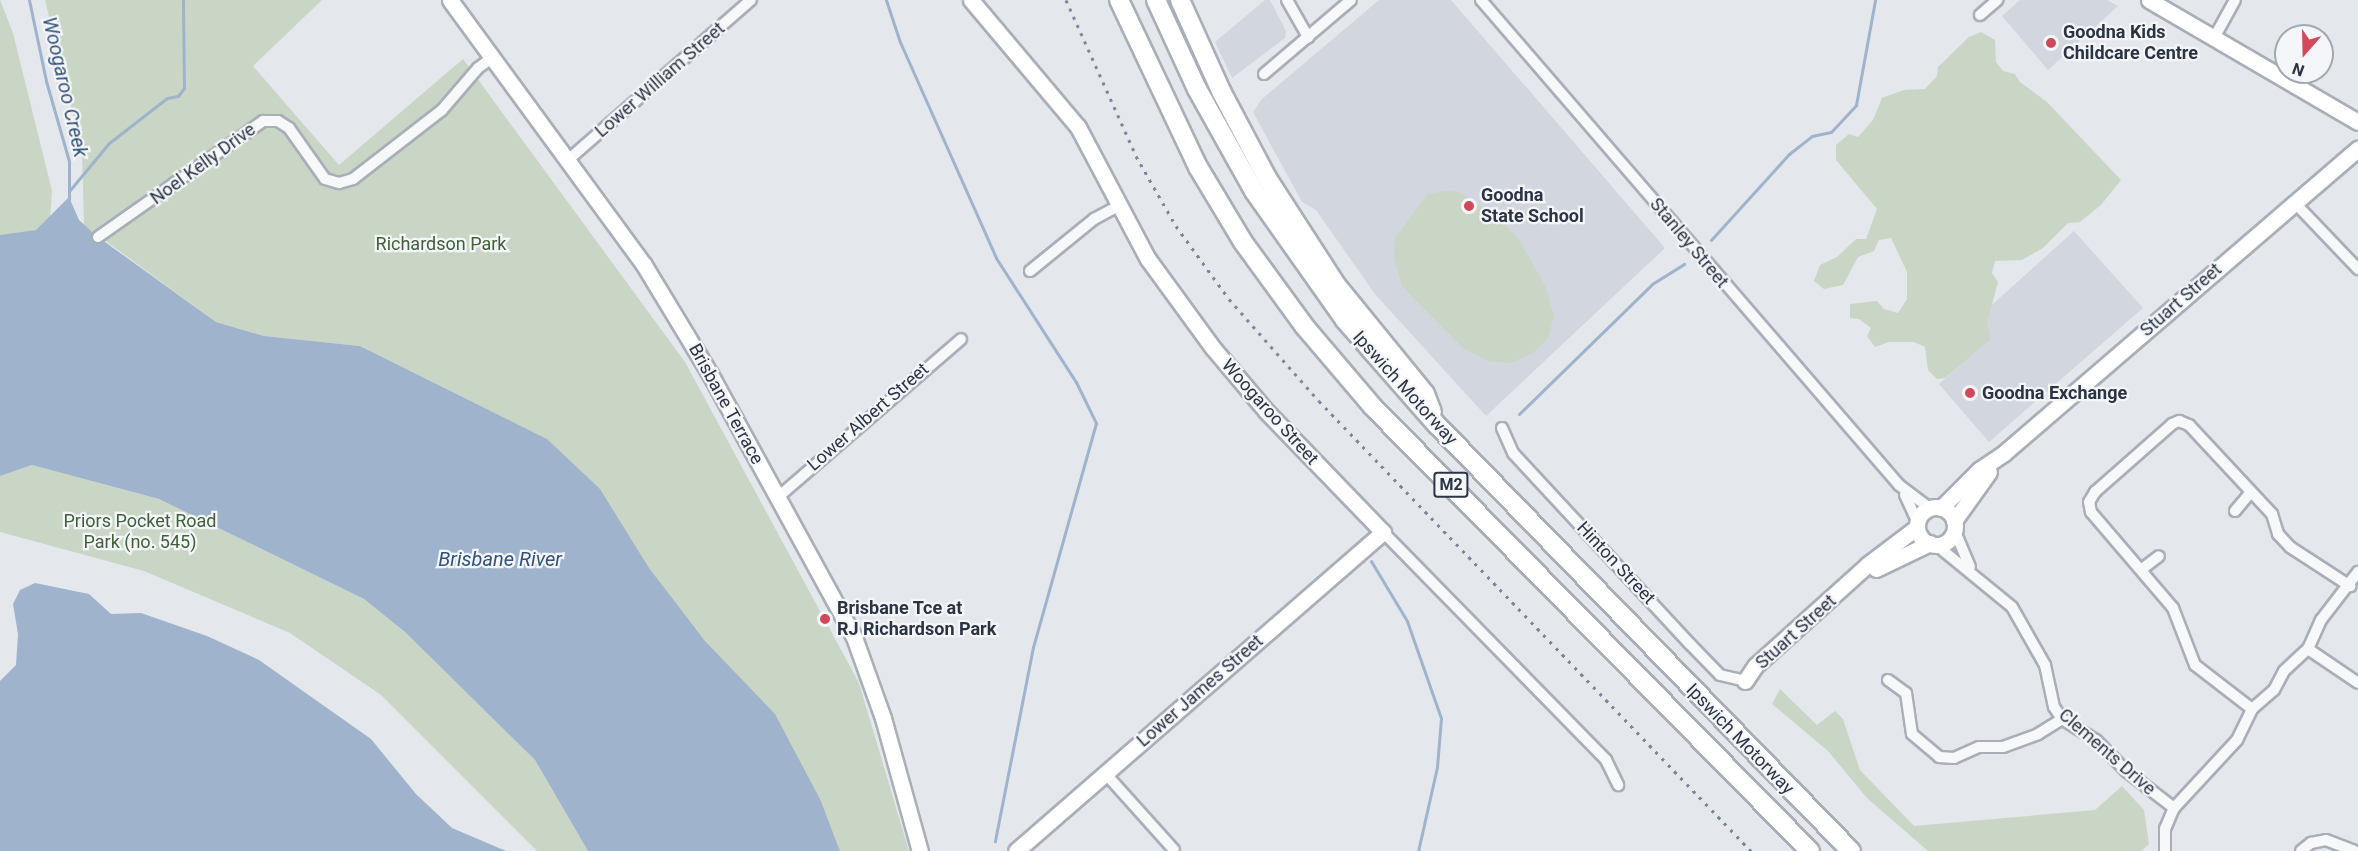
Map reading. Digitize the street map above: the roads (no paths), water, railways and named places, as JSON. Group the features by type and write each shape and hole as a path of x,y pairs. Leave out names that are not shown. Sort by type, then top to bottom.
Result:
{"highway":[{"name":"Ipswich Motorway","path":"1119,0 1198,167 1243,242 1305,327 1373,407 1810,851"},
{"name":"Ipswich Motorway","path":"1156,0 1224,138 1276,226 1345,320 1437,425 1851,851"},
{"path":"1180,0 1222,93 1267,178 1337,286 1425,394 1437,425"}],"street":[{"name":"Brisbane Terrace","path":"450,0 494,57 666,299 777,498 864,660 920,851"},
{"name":"Lower William Street","path":"568,160 751,0"},
{"name":"Woogaroo Street","path":"971,0 1078,127 1148,259 1213,348 1266,411 1606,760 1618,785"},
{"path":"1287,0 1308,37"},
{"path":"1264,74 1351,0"},
{"name":"Stanley Street","path":"1481,0 1899,485 1917,524"},
{"path":"1980,15 1997,0"},
{"path":"2149,0 2358,122"},
{"path":"2214,38 2235,0"},
{"name":"Noel Kelly Drive","path":"98,237 263,121 278,121 289,128 325,179 339,183 353,179 442,110 478,68 494,57"},
{"name":"Stuart Street","path":"1936,508 1979,470 2004,453 2358,148"},
{"path":"2294,202 2358,269"},
{"path":"1030,271 1094,219 1120,205"},
{"name":"Lower Albert Street","path":"777,498 961,339"},
{"path":"2252,709 2194,665 2173,608 2142,569 2097,521 2089,502 2095,492 2179,421 2189,425 2272,514 2278,534 2290,547 2350,586"},
{"name":"Hinton Street","path":"1502,428 1512,453 1690,644 1720,675 1745,681"},
{"name":"Stuart Street","path":"1954,525 2004,453"},
{"name":"Stanley Street","path":"1899,485 1936,508"},
{"path":"2235,511 2251,492"},
{"path":"1936,508 1954,525 1948,540 1933,544 1921,537 1917,524 1936,508"},
{"name":"Stuart Street","path":"1745,681 1755,666 1849,585 1867,565 1917,524"},
{"name":"Clements Drive","path":"1954,525 1973,572"},
{"name":"Lower James Street","path":"1020,848 1383,532"},
{"name":"Stuart Street","path":"1849,585 1933,544"},
{"name":"Clements Drive","path":"1933,544 1973,572 2012,607 2045,665 2054,707 2062,719 2096,741 2126,771 2174,808"},
{"path":"2142,569 2159,556"},
{"path":"2165,851 2165,829 2174,808 2237,740 2252,709 2274,690 2284,671 2308,649 2321,620 2350,586 2358,572"},
{"path":"2308,649 2358,683"},
{"path":"1888,680 1906,693 1912,734 1939,757 1954,758 1979,747 2003,747 2038,734 2062,719"},
{"path":"1105,773 1174,850"},
{"path":"2301,851 2326,840 2354,851"}],"water":[{"name":"Brisbane River","path":"69,197 79,220 98,237 216,322 264,336 360,346 547,439 600,489 649,568 705,641 775,714 821,801 840,851 588,851 535,760 405,632 364,599 159,499 32,465 0,476 0,235 36,230"},
{"path":"35,583 89,594 111,614 141,613 207,636 259,660 371,739 416,794 452,828 506,851 0,851 0,681 16,665 18,634 13,604 20,590"}],"waterway":[{"name":"Woogaroo Creek","path":"29,0 46,81 69,161 69,200"},
{"path":"70,190 109,143 167,98 178,96 184,88 183,0"},
{"path":"886,0 900,42 996,258 1076,382 1096,423 1033,647 995,841"},
{"path":"1711,240 1789,154 1812,136 1831,132 1856,105 1875,0"},
{"path":"1519,414 1652,284 1684,264"},
{"path":"1371,561 1407,621 1441,718 1437,767 1418,851"}],"railway":[{"path":"1066,0 1136,156 1176,226 1229,299 1319,401 1751,851"}],"place":[{"name":"Goodna Kids Childcare Centre","path":"2051,43"},
{"name":"Goodna State School","path":"1469,206"},
{"name":"Goodna Exchange","path":"1970,393"},
{"name":"Brisbane Tce at RJ Richardson Park","path":"825,619"}],"park label":[{"name":"Richardson Park","path":"441,244"},
{"name":"Priors Pocket Road Park (no. 545)","path":"140,532"}]}
